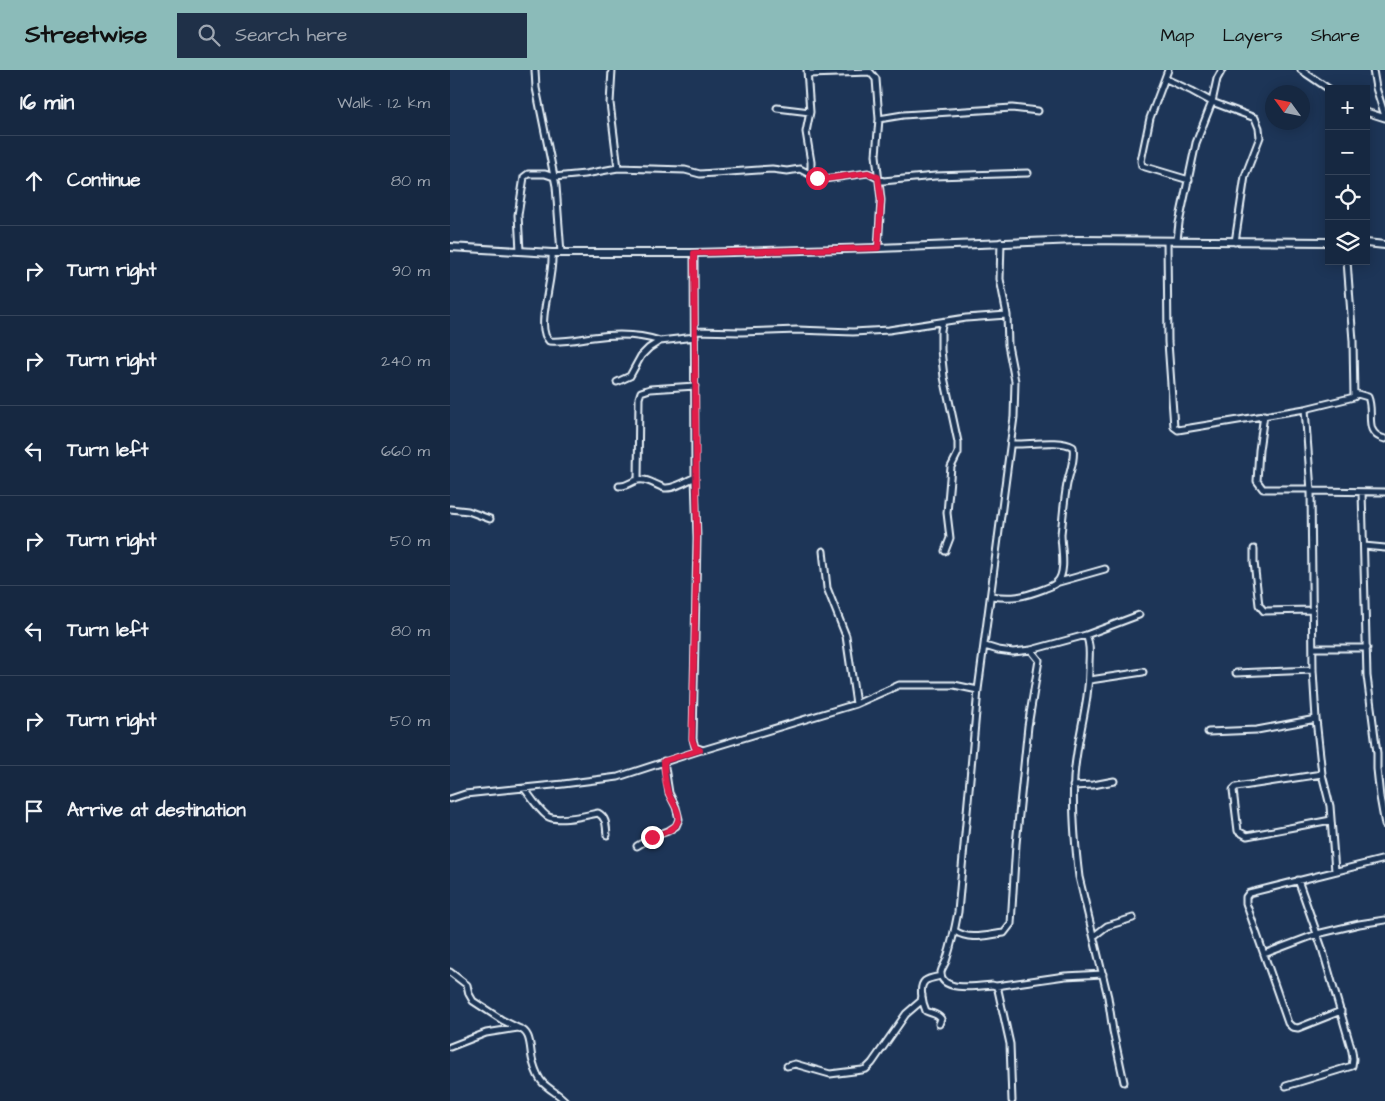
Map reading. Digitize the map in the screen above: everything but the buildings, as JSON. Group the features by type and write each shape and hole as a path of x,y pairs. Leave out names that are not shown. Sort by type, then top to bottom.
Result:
{"main road":[{"path":"450,247 561,254 694,253 1077,240 1325,242"},
{"path":"1370,244 1385,245"}],"street":[{"path":"535,70 536,88 554,177 561,254"},
{"path":"612,70 610,103 618,168"},
{"path":"1168,70 1150,118 1142,166 1189,180"},
{"path":"1177,240 1196,144 1212,102 1217,79 1222,70"},
{"path":"1301,70 1325,86"},
{"path":"1374,70 1376,88 1385,117"},
{"path":"810,173 810,153 806,132 810,112 808,72 870,71 876,79 879,119 876,156 881,200 878,248"},
{"path":"1166,79 1212,102 1255,118 1260,128 1260,137 1245,176 1235,242"},
{"path":"776,108 810,112"},
{"path":"879,119 903,115 1012,108 1038,111"},
{"path":"1370,113 1385,117"},
{"path":"520,251 518,215 524,177 528,174 545,174 554,177 618,168 685,170 700,174 800,169 817,178 824,179 868,173 884,181 935,176 1028,173"},
{"path":"1167,241 1168,342 1174,427 1178,430 1305,409 1354,397 1353,341 1347,265"},
{"path":"1001,242 1000,279 1007,315 1008,345 1016,382 1011,444 978,690 960,898 955,931 941,970 941,976 944,981 954,986 964,987 996,986 1065,976 1103,974"},
{"path":"552,253 553,262 544,315 545,335 549,341 573,341 607,335 641,336 660,341"},
{"path":"694,253 697,538 692,739 695,747 700,750"},
{"path":"617,382 630,376 641,356 660,341 695,334 798,330 853,332 889,330 966,318 1007,315"},
{"path":"943,322 941,350 944,377 958,442 958,454 951,467 947,513 950,538 945,551"},
{"path":"638,480 639,398 641,392 650,389 695,386"},
{"path":"1354,393 1368,397 1370,401 1371,430 1375,435 1385,439"},
{"path":"1305,409 1311,490 1313,670 1316,719 1322,774 1330,806 1335,870"},
{"path":"1264,415 1257,481 1263,489 1385,492"},
{"path":"1011,444 1049,443 1069,444 1073,447 1074,456 1067,484 1062,525 1063,567 1059,582"},
{"path":"619,486 624,486 638,480 649,481 664,488 675,486 695,477"},
{"path":"1362,492 1368,685 1385,825"},
{"path":"450,509 468,511 490,519"},
{"path":"1364,546 1385,548"},
{"path":"1254,549 1253,554 1261,609 1264,611 1312,610"},
{"path":"823,551 827,588 846,636 856,704"},
{"path":"991,596 1021,597 1059,582 1105,569"},
{"path":"985,646 1013,652 1032,650 1086,635 1139,615"},
{"path":"1086,635 1090,649 1090,680 1075,764 1073,786 1079,877 1103,974 1124,1082"},
{"path":"1313,648 1367,648"},
{"path":"955,931 962,936 981,936 1004,933 1011,924 1016,844 1028,726 1039,660 1032,650"},
{"path":"1236,673 1313,670"},
{"path":"1090,680 1143,672"},
{"path":"450,799 465,794 618,777 664,761 856,704 899,684 954,685 978,690"},
{"path":"1208,732 1257,730 1316,719"},
{"path":"637,846 676,826 679,819 676,807 668,793 664,761"},
{"path":"1322,774 1236,787 1233,790 1236,822 1238,831 1247,836 1331,820"},
{"path":"1073,786 1114,781"},
{"path":"524,788 547,816 552,818 579,817 598,813 603,816 606,822 607,835"},
{"path":"1341,1011 1298,1028 1292,1027 1288,1023 1246,903 1246,897 1249,893 1385,859"},
{"path":"1286,1086 1352,1066 1353,1059 1341,1011 1298,880"},
{"path":"1094,936 1107,926 1133,918"},
{"path":"1264,954 1317,934 1385,920"},
{"path":"450,972 467,985 473,1001 502,1020 524,1029 528,1033 532,1059 543,1082 565,1101"},
{"path":"787,1066 795,1064 830,1074 866,1069 906,1014 921,1000 923,983 941,976"},
{"path":"996,986 1010,1044 1012,1101"},
{"path":"922,995 926,1010 935,1013 941,1019 939,1024"},
{"path":"450,1047 486,1033 518,1028"}],"route":[{"path":"652,837 676,826 679,819 676,807 668,793 664,761 700,750 695,747 692,739 697,538 694,253 878,248 881,200 878,177 868,173 824,179 817,178"}]}
